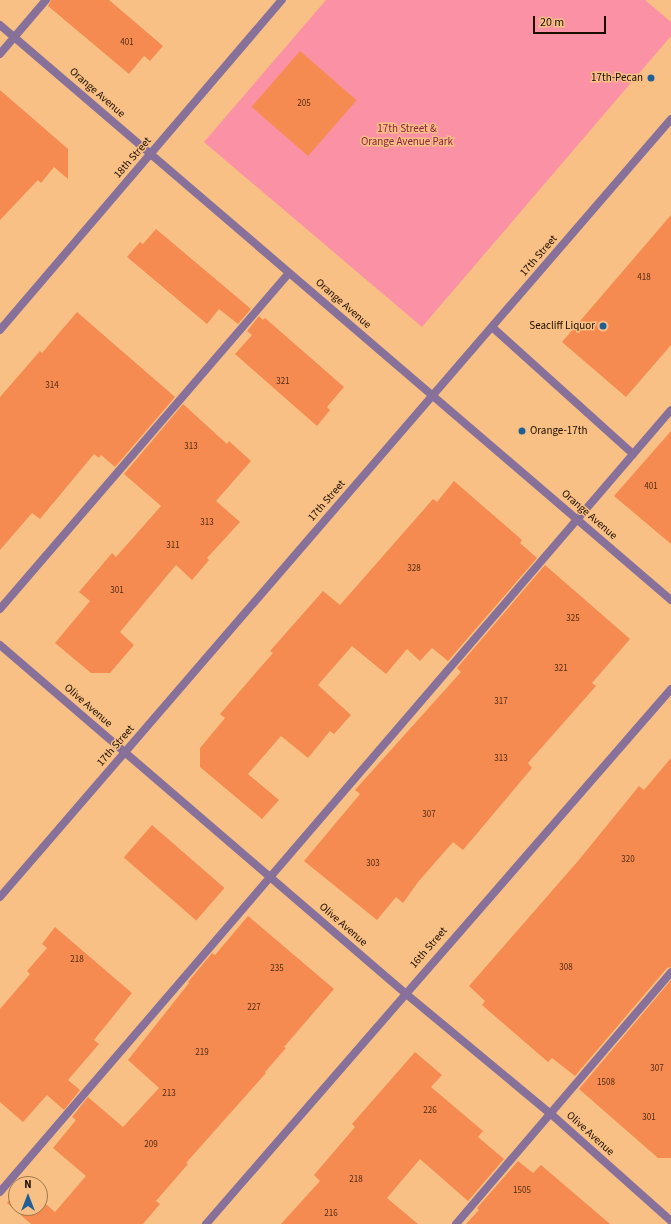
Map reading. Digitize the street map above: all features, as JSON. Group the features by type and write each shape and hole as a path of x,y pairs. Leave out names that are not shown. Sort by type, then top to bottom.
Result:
{"street":[{"path":"0,54 46,0"},
{"name":"18th Street","path":"0,330 282,0"},
{"name":"Orange Avenue","path":"0,25 671,600"},
{"name":"17th Street","path":"0,897 671,119"},
{"path":"0,609 289,273"},
{"path":"492,327 633,454"},
{"path":"0,1192 671,410"},
{"name":"Olive Avenue","path":"0,645 405,993 550,1114 671,1221"},
{"name":"16th Street","path":"206,1224 405,993 671,689"},
{"path":"456,1224 671,972"}],"green space":[{"name":"17th Street & Orange Avenue Park","path":"326,0 645,0 671,22 671,36 422,327 204,142"}],"building":[{"path":"51,0 109,0 163,46 150,61 144,56 129,74 48,6"},
{"path":"300,51 357,100 308,156 251,107"},
{"path":"0,90 68,149 68,179 54,167 41,183 38,180 0,220"},
{"path":"671,215 671,345 626,397 562,342"},
{"path":"156,229 251,309 238,324 219,309 207,324 127,257 140,242 143,244"},
{"path":"77,312 175,397 115,467 101,455 99,458 94,454 40,519 32,513 0,550 0,397 40,351 42,353"},
{"path":"259,316 263,320 265,318 344,387 327,407 330,410 317,426 235,354 252,335 247,331"},
{"path":"183,404 227,444 229,441 251,461 216,501 240,522 207,558 209,560 192,580 176,565 120,632 134,645 110,673 91,673 55,643 90,601 79,592 112,553 116,557 161,506 124,474"},
{"path":"671,431 671,544 614,496"},
{"path":"454,481 522,540 520,543 537,558 448,661 432,648 420,661 407,649 386,674 352,646 318,685 351,715 334,734 330,731 308,758 281,736 248,774 279,800 262,819 200,767 200,748 225,718 220,714 273,653 270,651 323,591 340,605 433,499 437,502"},
{"path":"545,565 630,639 592,683 596,686 528,763 532,768 463,850 453,842 418,882 403,903 396,897 377,920 304,861 360,794 355,790 461,672 457,668"},
{"path":"671,758 671,967 667,968 575,1076 552,1058 548,1062 482,1005 485,1001 469,986 578,861 639,786 644,790"},
{"path":"152,825 224,888 196,920 124,857"},
{"path":"248,916 334,989 284,1047 286,1048 265,1072 266,1073 186,1163 188,1164 156,1201 160,1204 143,1224 31,1224 22,1216 48,1216 48,1206 55,1212 86,1176 53,1148 76,1120 72,1117 88,1097 123,1127 159,1088 128,1060 212,953 215,955"},
{"path":"55,927 132,993 94,1040 99,1044 68,1080 80,1090 64,1110 47,1095 23,1122 0,1102 0,1009 30,974 27,971 47,948 42,944"},
{"path":"671,980 671,1158 658,1158 579,1089"},
{"path":"415,1052 442,1075 431,1087 483,1131 478,1137 504,1159 468,1201 420,1159 387,1198 418,1224 281,1224 320,1181 314,1175 355,1127 352,1124"},
{"path":"518,1161 533,1173 541,1165 610,1224 466,1224 479,1210 477,1208"}],"place":[{"name":"17th-Pecan","path":"651,78"},
{"name":"Seacliff Liquor","path":"603,326"},
{"name":"Orange-17th","path":"522,431"}]}
